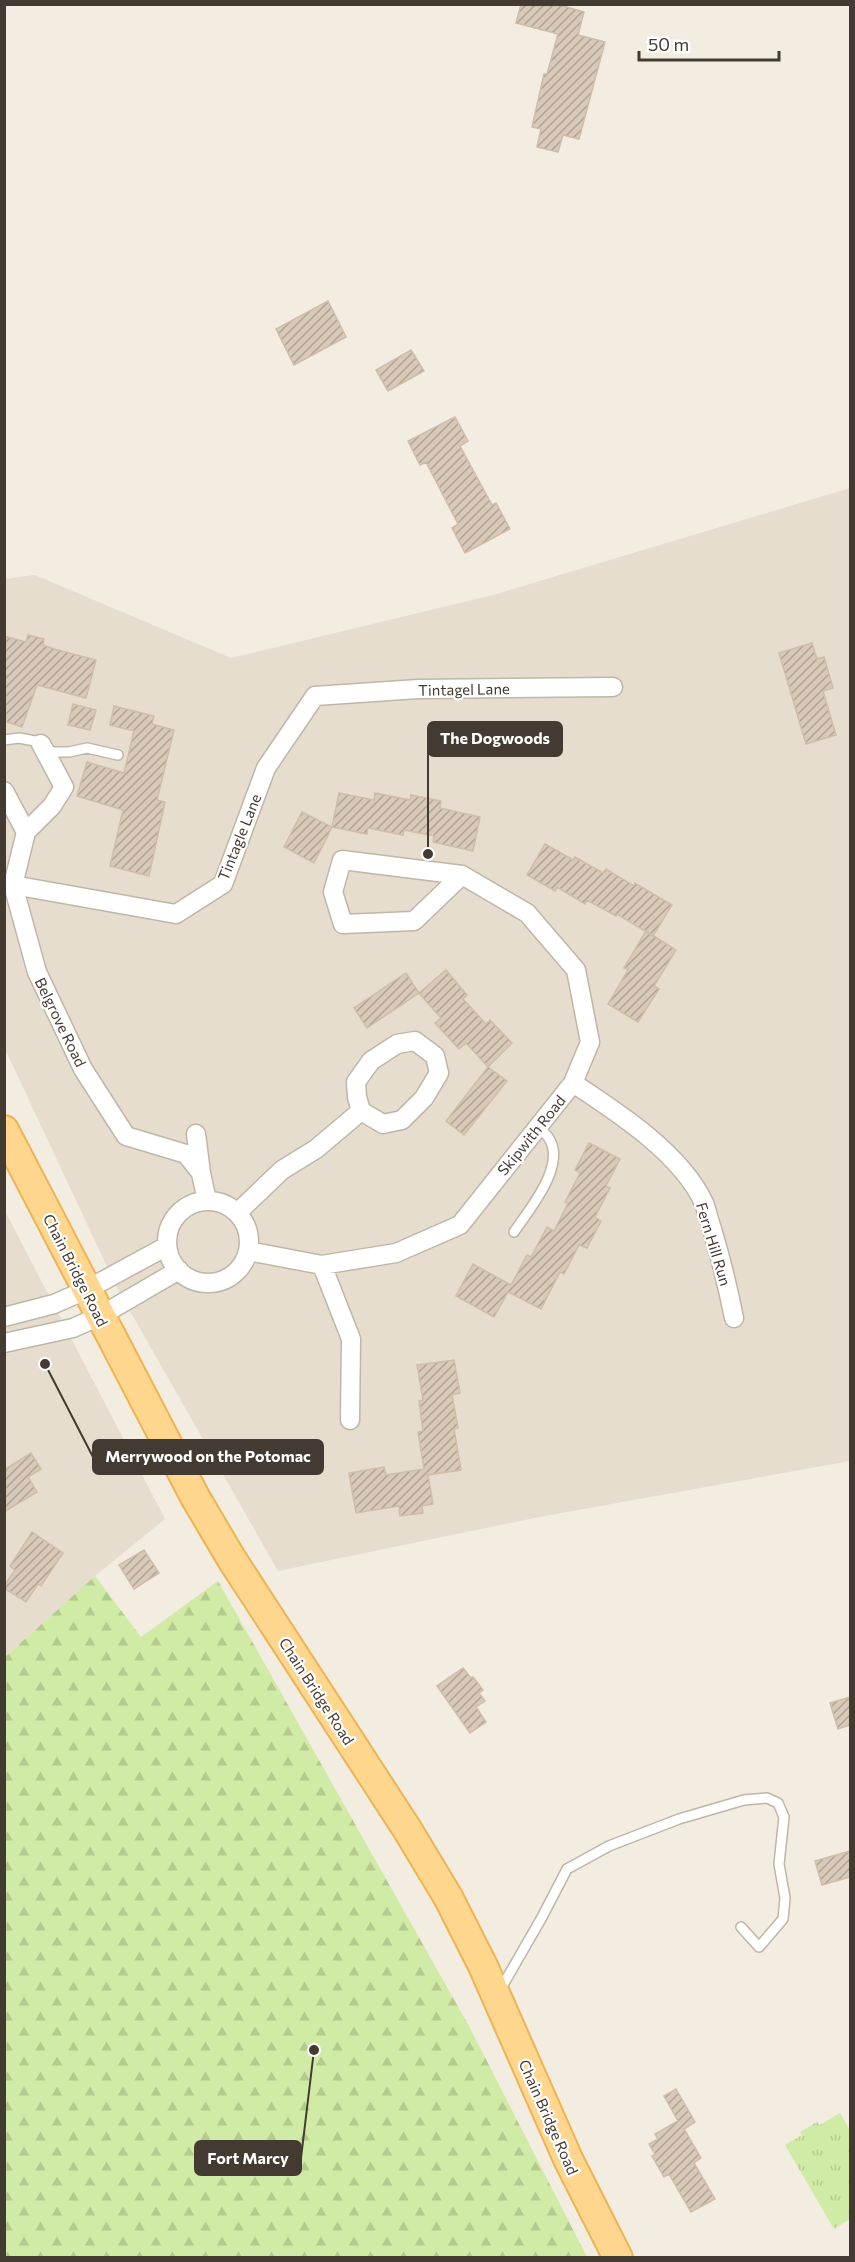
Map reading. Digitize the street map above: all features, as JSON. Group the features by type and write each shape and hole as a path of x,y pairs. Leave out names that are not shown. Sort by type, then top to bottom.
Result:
{"main road":[{"name":"Chain Bridge Road","path":"4,1130 195,1497 231,1558 418,1846 466,1933 568,2159 618,2258"}],"street":[{"name":"Tintagel Lane","path":"315,696 418,689 613,687"},
{"name":"Tintagle Lane","path":"13,885 176,914 186,908 224,884 235,848 267,768 315,696"},
{"path":"4,791 26,832 52,806 64,788 40,744"},
{"name":"Belgrove Road","path":"26,832 13,885 37,972 83,1069 126,1136 186,1154 201,1173"},
{"name":"Skipwith Road","path":"248,1251 322,1265 396,1253 460,1224 573,1083 590,1042 576,970 527,913 462,875 342,860 333,892 343,924 414,921 462,875"},
{"path":"415,1041 435,1056 439,1073 424,1098 402,1120 383,1124 361,1111 356,1082 371,1061 397,1044 415,1041"},
{"name":"Fern Hill Run","path":"573,1083 612,1108 637,1128 688,1178 704,1203 724,1268 734,1318"},
{"path":"237,1213 282,1170 316,1149 361,1111"},
{"path":"196,1134 207,1201"},
{"path":"207,1201 219,1202 237,1213 246,1226 249,1238 248,1251 243,1264 233,1274 221,1281 207,1283 193,1280 179,1270 169,1256 167,1246 168,1232 173,1220 182,1210 194,1203 207,1201"},
{"path":"4,1317 54,1304 86,1290 167,1246"},
{"path":"322,1265 351,1339 350,1420"},
{"path":"4,1343 73,1328 100,1316 179,1270"}],"lane":[{"path":"4,740 19,738 35,741 53,752 69,752 87,748 118,755"},
{"path":"514,1232 544,1187 553,1166 554,1151 549,1137 538,1128"},
{"path":"496,1996 567,1869 609,1846 679,1819 744,1800 767,1798 778,1803 784,1817 779,1864 785,1898 783,1919 759,1947 741,1927"}],"shaded area":[{"path":"850,488 850,1461 534,1518 278,1571 118,1290 5,1049 4,579 35,575 231,658 493,595"},
{"path":"4,1209 165,1519 95,1576 5,1657"}],"green space":[{"path":"95,1576 141,1637 218,1581 470,2028 587,2257 5,2257 5,1657"},
{"path":"840,2113 850,2130 850,2219 834,2229 785,2145 802,2135 800,2132 817,2122 820,2125"}],"building":[{"path":"521,4 556,4 584,12 578,35 605,42 579,139 563,135 558,152 537,147 541,129 532,127 544,74 547,74 558,34 516,23"},
{"path":"328,301 346,337 294,365 276,329"},
{"path":"411,350 424,371 388,391 376,370"},
{"path":"455,417 468,441 460,446 492,505 496,503 510,529 465,553 452,528 458,524 426,462 420,465 408,441"},
{"path":"28,635 44,639 43,645 96,660 86,698 37,685 22,727 4,721 4,636 26,642"},
{"path":"812,643 817,659 824,657 833,688 823,691 836,735 806,744 779,653"},
{"path":"73,704 96,710 90,730 68,725"},
{"path":"114,706 154,716 152,724 174,730 157,800 165,802 149,876 110,866 123,810 77,796 87,762 124,773 134,731 110,725"},
{"path":"339,793 374,800 375,793 410,800 411,795 441,801 440,808 480,817 473,851 433,842 434,836 404,830 403,835 368,828 367,834 332,827"},
{"path":"302,812 332,827 314,863 284,847"},
{"path":"545,844 603,873 606,869 672,905 653,936 617,914 616,916 587,900 585,904 557,887 555,891 527,875"},
{"path":"646,931 676,950 654,986 659,989 638,1022 608,1004 628,970 624,968"},
{"path":"446,970 467,995 463,999 486,1024 490,1020 512,1043 488,1067 466,1043 459,1049 435,1023 441,1018 419,993"},
{"path":"406,973 419,993 367,1028 354,1008"},
{"path":"488,1067 507,1081 464,1135 446,1121"},
{"path":"589,1143 620,1159 606,1186 610,1188 595,1217 601,1221 587,1248 579,1245 564,1274 560,1272 541,1309 508,1292 494,1317 456,1296 473,1264 511,1285 527,1255 531,1257 547,1227 554,1231 568,1203 565,1202 580,1173 575,1170"},
{"path":"454,1360 460,1393 452,1395 458,1428 454,1429 461,1470 428,1475 433,1504 422,1506 423,1513 400,1516 399,1506 356,1513 349,1473 384,1467 386,1475 424,1469 418,1432 423,1431 419,1401 423,1400 417,1365"},
{"path":"31,1453 41,1469 28,1477 37,1492 4,1512 4,1470"},
{"path":"32,1532 63,1553 41,1586 38,1584 26,1602 4,1586 15,1570 10,1566"},
{"path":"144,1550 159,1573 134,1589 119,1565"},
{"path":"463,1668 483,1690 479,1693 485,1701 476,1707 486,1722 470,1733 437,1686"},
{"path":"850,1697 850,1725 838,1729 830,1703"},
{"path":"850,1851 850,1877 822,1885 815,1861"},
{"path":"676,2089 695,2122 684,2129 701,2158 694,2163 715,2199 691,2212 669,2174 664,2177 652,2156 655,2154 649,2144 658,2139 655,2134 678,2121 664,2096"}],"place":[{"name":"The Dogwoods","path":"428,854"},
{"name":"Merrywood on the Potomac","path":"45,1364"},
{"name":"Fort Marcy","path":"314,2050"}]}
